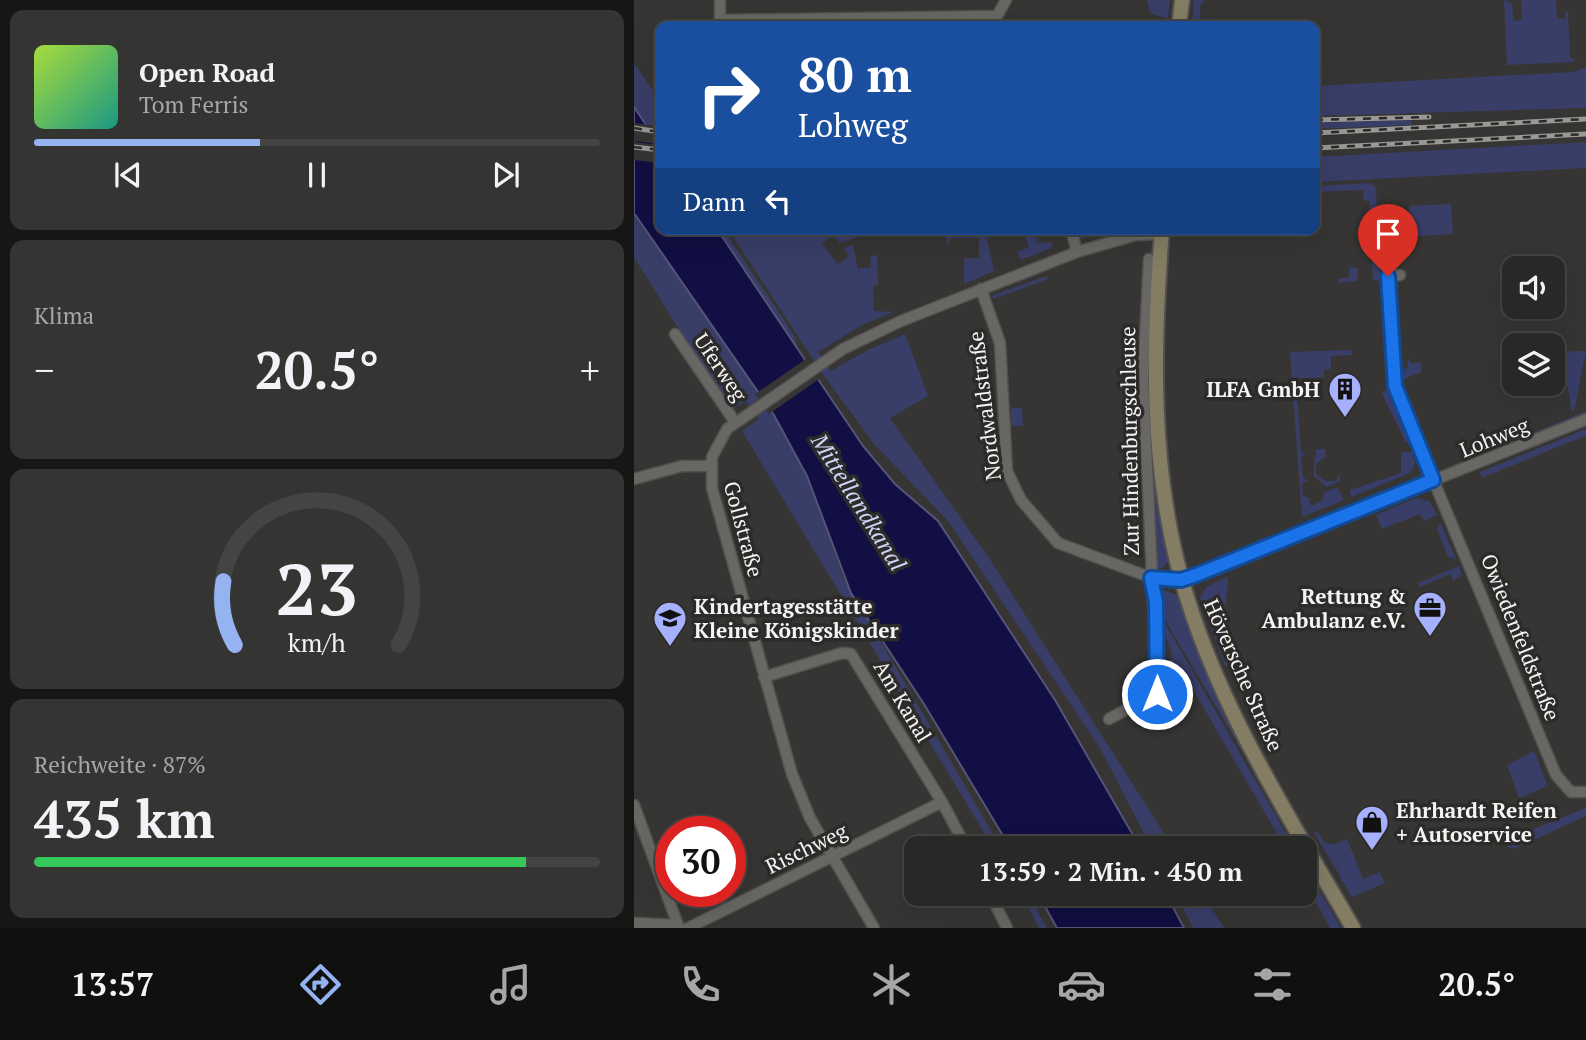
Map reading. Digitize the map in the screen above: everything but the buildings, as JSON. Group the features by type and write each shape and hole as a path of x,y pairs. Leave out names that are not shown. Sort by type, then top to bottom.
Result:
{"main road":[{"path":"1180,21 1182,0"},
{"name":"Höversche Straße","path":"1161,235 1155,254 1158,430 1162,481 1181,580 1205,647 1236,717 1353,928"}],"street":[{"path":"720,0 720,21"},
{"path":"871,21 997,16 1006,0"},
{"path":"1073,235 1077,252"},
{"name":"Gollstraße","path":"874,928 831,857 800,798 712,488 710,466 718,442 735,422 824,361 865,337 1120,235"},
{"name":"Zur Hindenburgschleuse","path":"1109,719 1157,694 1156,602 1151,578 1143,368 1155,254"},
{"name":"Owiedenfeldstraße","path":"1399,275 1388,276 1393,374 1398,395 1433,480 1447,506 1556,775 1571,792 1587,792"},
{"name":"Nordwaldstraße","path":"981,289 1000,344 1006,461 1015,491 1058,543 1151,578 1181,580"},
{"name":"Uferweg","path":"675,334 735,422"},
{"name":"Lohweg","path":"1181,580 1587,419"},
{"path":"634,479 682,466 710,466"},
{"name":"Am Kanal","path":"764,677 842,653 851,654 960,836"},
{"name":"Rischweg","path":"634,923 682,927 942,802"},
{"path":"634,804 682,927"},
{"path":"996,906 1007,928"}],"shaded area":[{"path":"1147,0 1170,0 1168,19 1151,14"},
{"path":"1194,0 1203,0 1200,5 1201,21 1192,21"},
{"path":"1504,0 1512,4 1514,21 1522,20 1521,0 1556,0 1557,19 1565,19 1565,12 1568,12 1570,58 1577,59 1572,62 1507,65"},
{"path":"634,63 655,94 655,126 646,125 634,107"},
{"path":"1586,67 1586,108 1320,116 1320,86 1574,72"},
{"path":"1411,120 1411,125 1320,129 1320,123"},
{"path":"1586,142 1586,168 1320,182 1320,157"},
{"path":"1370,183 1376,188 1380,280 1373,280 1369,201 1364,200 1363,190 1320,192 1320,186"},
{"path":"1451,204 1453,234 1405,237 1405,221 1410,221 1409,206"},
{"path":"634,213 774,415 807,476 843,577 994,836 986,836 742,431 759,419 746,401 730,411 634,257"},
{"path":"721,235 727,235 794,335 798,348"},
{"path":"732,235 833,235 822,244 838,264 849,256 844,248 853,245 858,269 871,267 870,256 877,255 878,285 873,286 874,311 893,312 862,325 818,352 831,371 868,350 905,334 928,396 890,418 989,558 1166,836 1145,836 1100,748 948,521 875,445 824,376"},
{"path":"833,235 856,235 856,238 840,243"},
{"path":"946,235 989,235 987,240 994,271 964,284 964,258 979,258 979,238 951,238 948,247"},
{"path":"1024,235 1036,235 1037,243 1053,242 1051,248 1021,260 1017,252 1029,247"},
{"path":"1350,266 1358,269 1357,281 1338,283 1339,278 1349,278"},
{"path":"1046,276 1048,279 993,299 992,296"},
{"path":"1148,324 1154,480 1169,561 1162,568 1157,568 1149,435"},
{"path":"1351,350 1352,355 1331,356 1331,369 1324,370 1324,377 1296,379 1301,453 1307,454 1301,456 1303,477 1308,481 1302,483 1303,496 1309,498 1311,506 1323,500 1324,493 1337,487 1344,500 1302,517 1290,352"},
{"path":"1586,351 1574,412 1571,410 1565,378 1565,352"},
{"path":"1408,359 1411,363 1421,363 1421,372 1404,379 1403,370 1408,367"},
{"path":"1388,390 1408,441 1406,443 1382,394"},
{"path":"1011,408 1022,408 1023,426 1011,426"},
{"path":"1586,413 1456,467 1456,465"},
{"path":"1586,429 1586,439 1585,436 1482,478 1480,472"},
{"path":"1316,449 1325,449 1326,456 1316,464 1316,474 1325,481 1335,481 1340,474 1340,481 1327,487 1313,476"},
{"path":"1401,452 1412,452 1415,464 1410,473 1351,497 1350,490 1401,473"},
{"path":"1416,498 1429,501 1437,515 1424,521 1420,514 1382,529 1376,515"},
{"path":"1362,515 1363,517 1265,557 1264,555"},
{"path":"1440,522 1456,559 1448,557 1437,529"},
{"path":"1459,566 1462,575 1453,581 1450,574 1420,587 1418,583"},
{"path":"1228,576 1224,631 1239,670 1225,666 1200,597 1206,587"},
{"path":"1159,590 1177,595 1204,667 1293,836 1162,615"},
{"path":"1162,619 1287,836 1278,836 1192,688 1164,705 1163,660 1172,660"},
{"path":"1534,751 1548,786 1519,798 1507,765"},
{"path":"1586,808 1586,816 1514,849 1499,843"},
{"path":"1317,831 1325,843 1335,844 1347,839 1363,879 1380,872 1385,883 1352,897 1314,832"},
{"path":"1317,886 1341,928 1330,928 1317,904"},
{"path":"1027,906 1035,906 1047,928 1039,928"},
{"path":"1182,906 1210,906 1224,928 1193,928"}],"water":[{"name":"Mittellandkanal","path":"634,107 655,138 655,235 721,235 863,446 895,484 938,521 1055,700 1133,836 1003,836 924,704 851,593 807,476 774,415 634,213"},
{"path":"1045,906 1172,906 1184,928 1057,928"}],"pier":[{"path":"634,123 651,125 655,133 655,143 634,141"},
{"path":"634,142 655,144 655,162 634,160"},
{"path":"809,357 822,377 769,414 755,394"}],"railway":[{"path":"1320,120 1429,117"},
{"path":"1320,133 1587,119"},
{"path":"634,128 655,131"},
{"path":"1320,148 1587,134"},
{"path":"634,147 655,149"}],"place":[{"name":"ILFA GmbH","path":"1345,419"},
{"name":"Rettung & Ambulanz e.V.","path":"1430,638"},
{"name":"Kindertagesstätte Kleine Königskinder","path":"670,648"},
{"name":"Ehrhardt Reifen + Autoservice","path":"1372,852"}],"route":[{"path":"1157,694 1156,602 1151,578 1181,580 1196,575 1433,480 1395,386 1388,276"}]}
